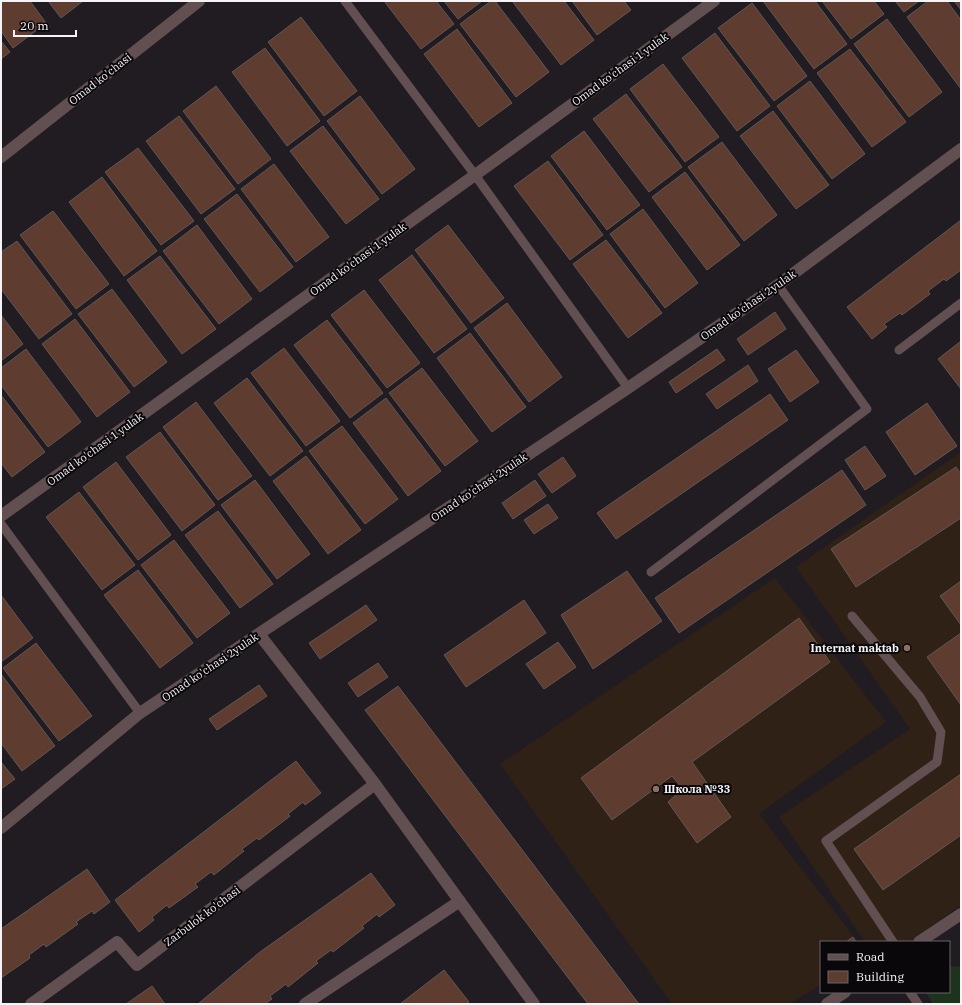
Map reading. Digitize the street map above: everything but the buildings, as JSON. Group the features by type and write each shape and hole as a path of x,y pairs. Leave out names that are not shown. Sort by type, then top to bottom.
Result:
{"street":[{"name":"Omad ko'chasi","path":"1,157 199,1"},
{"name":"Omad ko'chasi 1 yulak","path":"1,516 714,1"},
{"name":"Omad ko'chasi 2yulak","path":"1,828 140,713 628,388 778,285 961,149"},
{"path":"259,634 375,784 534,1004"},
{"name":"Zarbulok ko'chasi","path":"31,1004 117,942 137,965 375,784"},
{"path":"305,1004 460,901"},
{"path":"920,941 961,914"},
{"path":"827,1004 844,993"}],"lane":[{"path":"345,1 475,175 628,388"},
{"path":"651,572 867,410 778,285"},
{"path":"899,350 961,303"},
{"path":"1,524 140,713"},
{"path":"852,616 920,697 941,732 937,762 826,841 892,941"},
{"path":"911,993 918,1004"}],"shaded area":[{"name":"Internat maktab","path":"961,452 961,905 910,941 864,941 779,817 910,729 796,567"},
{"name":"Школа №33","path":"775,578 886,722 759,814 857,941 820,941 820,985 790,1004 672,1004 500,764"}],"green space":[{"path":"961,966 961,1004 933,1004 927,993 950,993 950,967"}],"place":[{"name":"Internat maktab","path":"907,648"},
{"name":"Школа №33","path":"656,789"}]}
